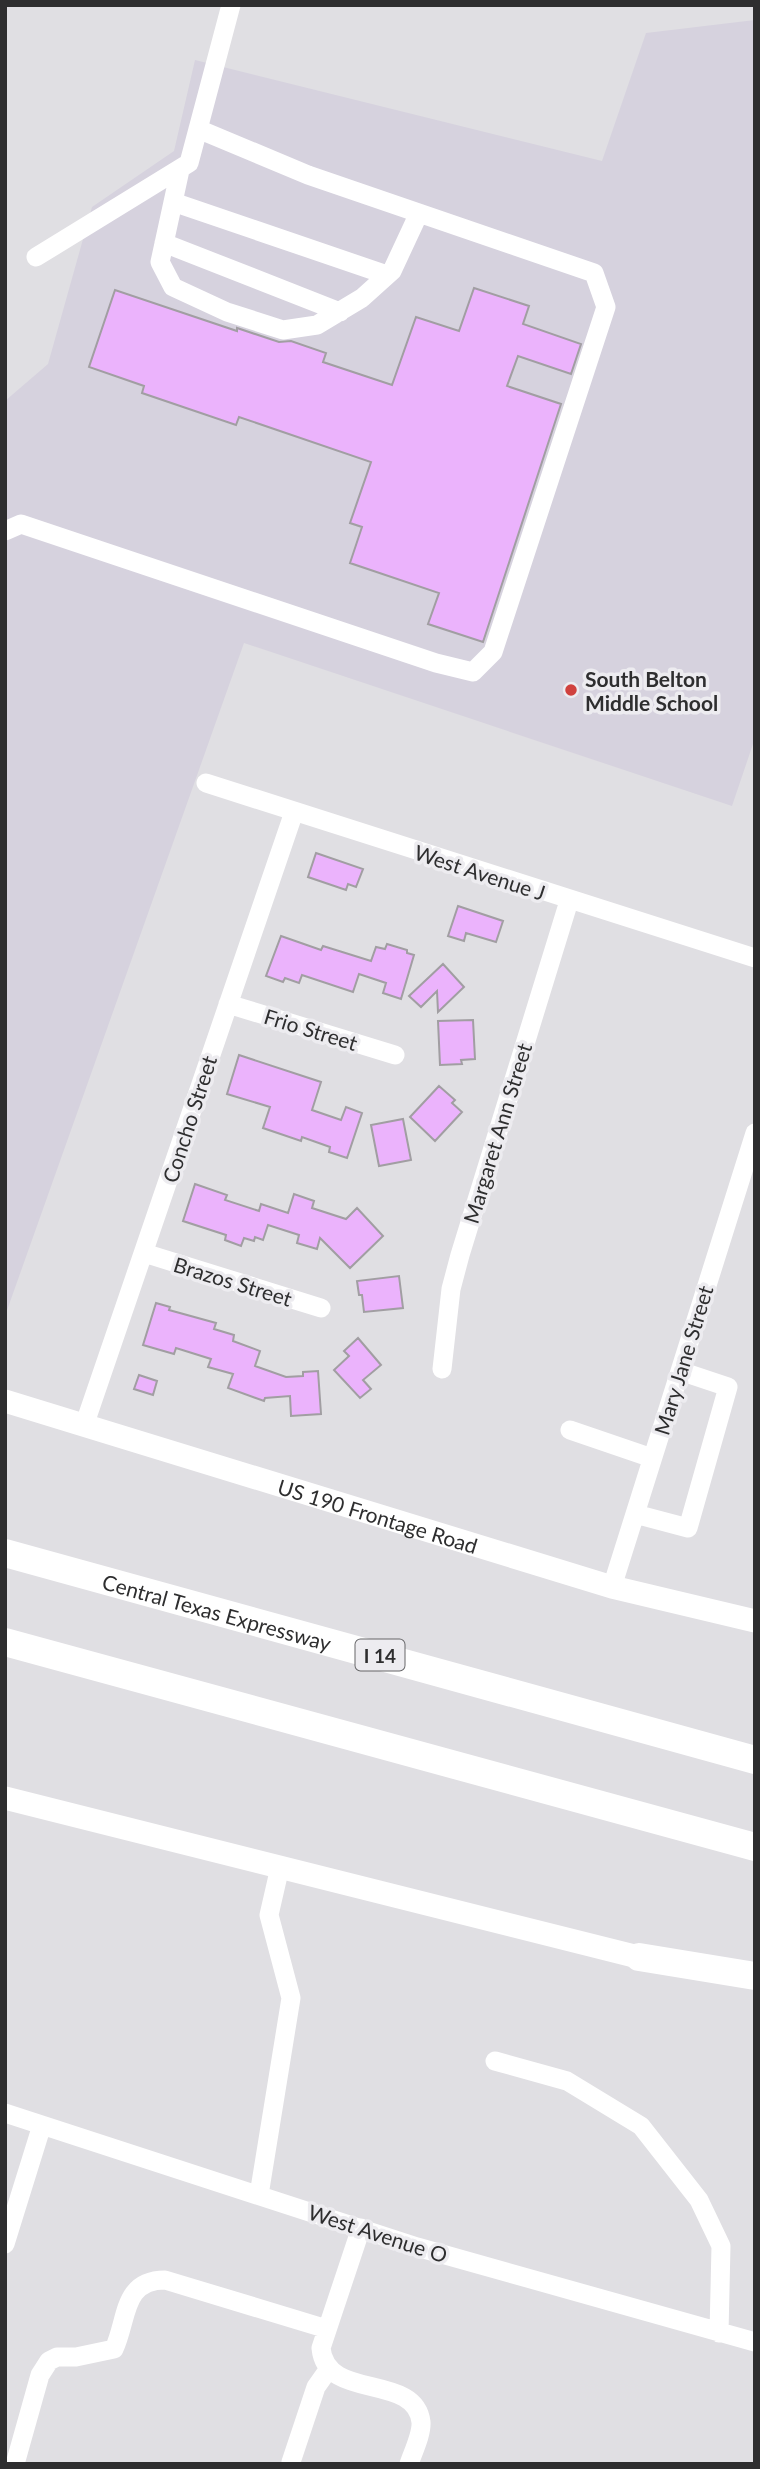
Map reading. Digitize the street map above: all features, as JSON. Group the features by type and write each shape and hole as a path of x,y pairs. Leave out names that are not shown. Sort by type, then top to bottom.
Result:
{"highway":[{"name":"Central Texas Expressway","path":"5,1553 755,1760"},
{"path":"5,1642 755,1847"},
{"path":"447,1673 755,1741"},
{"path":"639,1957 755,1976"}],"main road":[{"name":"US 190 Frontage Road","path":"5,1401 612,1587 755,1621"},
{"path":"5,1798 639,1957 755,1990"}],"street":[{"path":"36,257 190,163 231,5"},
{"path":"5,531 21,524 436,663 473,672 493,652 606,307 594,274 308,174 198,129"},
{"path":"180,170 160,262 173,287 227,312 283,330 317,326 362,298 391,271 419,213"},
{"path":"173,202 387,275"},
{"path":"164,243 340,312"},
{"name":"West Avenue J","path":"206,783 569,901 755,958"},
{"name":"Concho Street","path":"84,1426 294,811"},
{"name":"Margaret Ann Street","path":"442,1369 451,1289 460,1255 569,901"},
{"name":"Frio Street","path":"228,1004 395,1055"},
{"name":"Mary Jane Street","path":"612,1587 755,1133"},
{"name":"Brazos Street","path":"144,1253 321,1308"},
{"path":"635,1514 688,1528 728,1387 680,1371"},
{"path":"570,1430 652,1458"},
{"path":"259,2195 291,1998 269,1915 280,1867"},
{"path":"495,2061 566,2081 641,2126 699,2200 721,2246 719,2333"},
{"name":"West Avenue O","path":"5,2113 417,2247 755,2342"},
{"path":"5,2244 42,2125"},
{"path":"361,2228 321,2348 322,2361 328,2370 350,2381 401,2395 411,2404 419,2414 422,2425 409,2464"},
{"path":"15,2464 40,2375 49,2361 114,2349 133,2291 142,2283 165,2280 327,2329"},
{"path":"291,2462 316,2387 328,2370"}],"shaded area":[{"name":"South Belton Middle School","path":"755,20 755,738 732,806 244,643 5,1316 5,401 48,364 92,207 174,151 195,60 602,161 646,33"}],"building":[{"path":"474,288 529,306 523,324 581,344 571,374 518,356 507,386 561,404 483,642 428,624 439,593 350,563 362,527 350,523 371,462 239,417 236,425 142,393 144,386 89,367 115,290 237,331 237,328 279,342 291,341 326,353 323,362 392,385 416,317 459,331"},
{"path":"316,853 363,869 356,887 348,884 346,890 308,877"},
{"path":"458,906 503,921 496,942 466,933 464,941 448,936"},
{"path":"281,936 321,950 323,946 371,961 376,947 385,949 387,944 407,950 407,953 414,955 401,999 383,993 386,983 359,974 353,992 302,975 299,983 285,978 283,982 266,976"},
{"path":"443,964 464,987 438,1012 437,991 421,1007 409,996"},
{"path":"473,1020 475,1059 461,1060 462,1064 440,1065 438,1021"},
{"path":"239,1055 321,1082 312,1110 341,1120 346,1107 362,1113 347,1158 329,1152 330,1147 302,1137 301,1141 263,1128 270,1107 227,1094"},
{"path":"439,1086 455,1100 452,1103 462,1112 435,1141 410,1117"},
{"path":"403,1119 411,1160 379,1166 371,1125"},
{"path":"195,1184 227,1195 225,1200 259,1211 261,1204 288,1213 294,1194 314,1201 312,1208 346,1219 357,1208 383,1236 350,1268 320,1238 317,1249 297,1243 299,1235 268,1225 263,1240 255,1237 254,1241 244,1238 241,1246 225,1240 226,1235 183,1221"},
{"path":"399,1276 403,1308 364,1312 357,1281"},
{"path":"156,1303 170,1307 169,1310 216,1323 214,1329 234,1335 233,1341 260,1351 255,1366 286,1377 303,1376 303,1372 318,1371 321,1414 291,1416 290,1396 265,1398 264,1401 228,1388 233,1374 208,1367 211,1359 176,1348 174,1354 143,1345"},
{"path":"358,1338 381,1365 363,1380 371,1389 360,1398 334,1370 349,1356 344,1351"},
{"path":"139,1375 157,1381 153,1395 134,1389"}],"place":[{"name":"South Belton Middle School","path":"571,690"}]}
